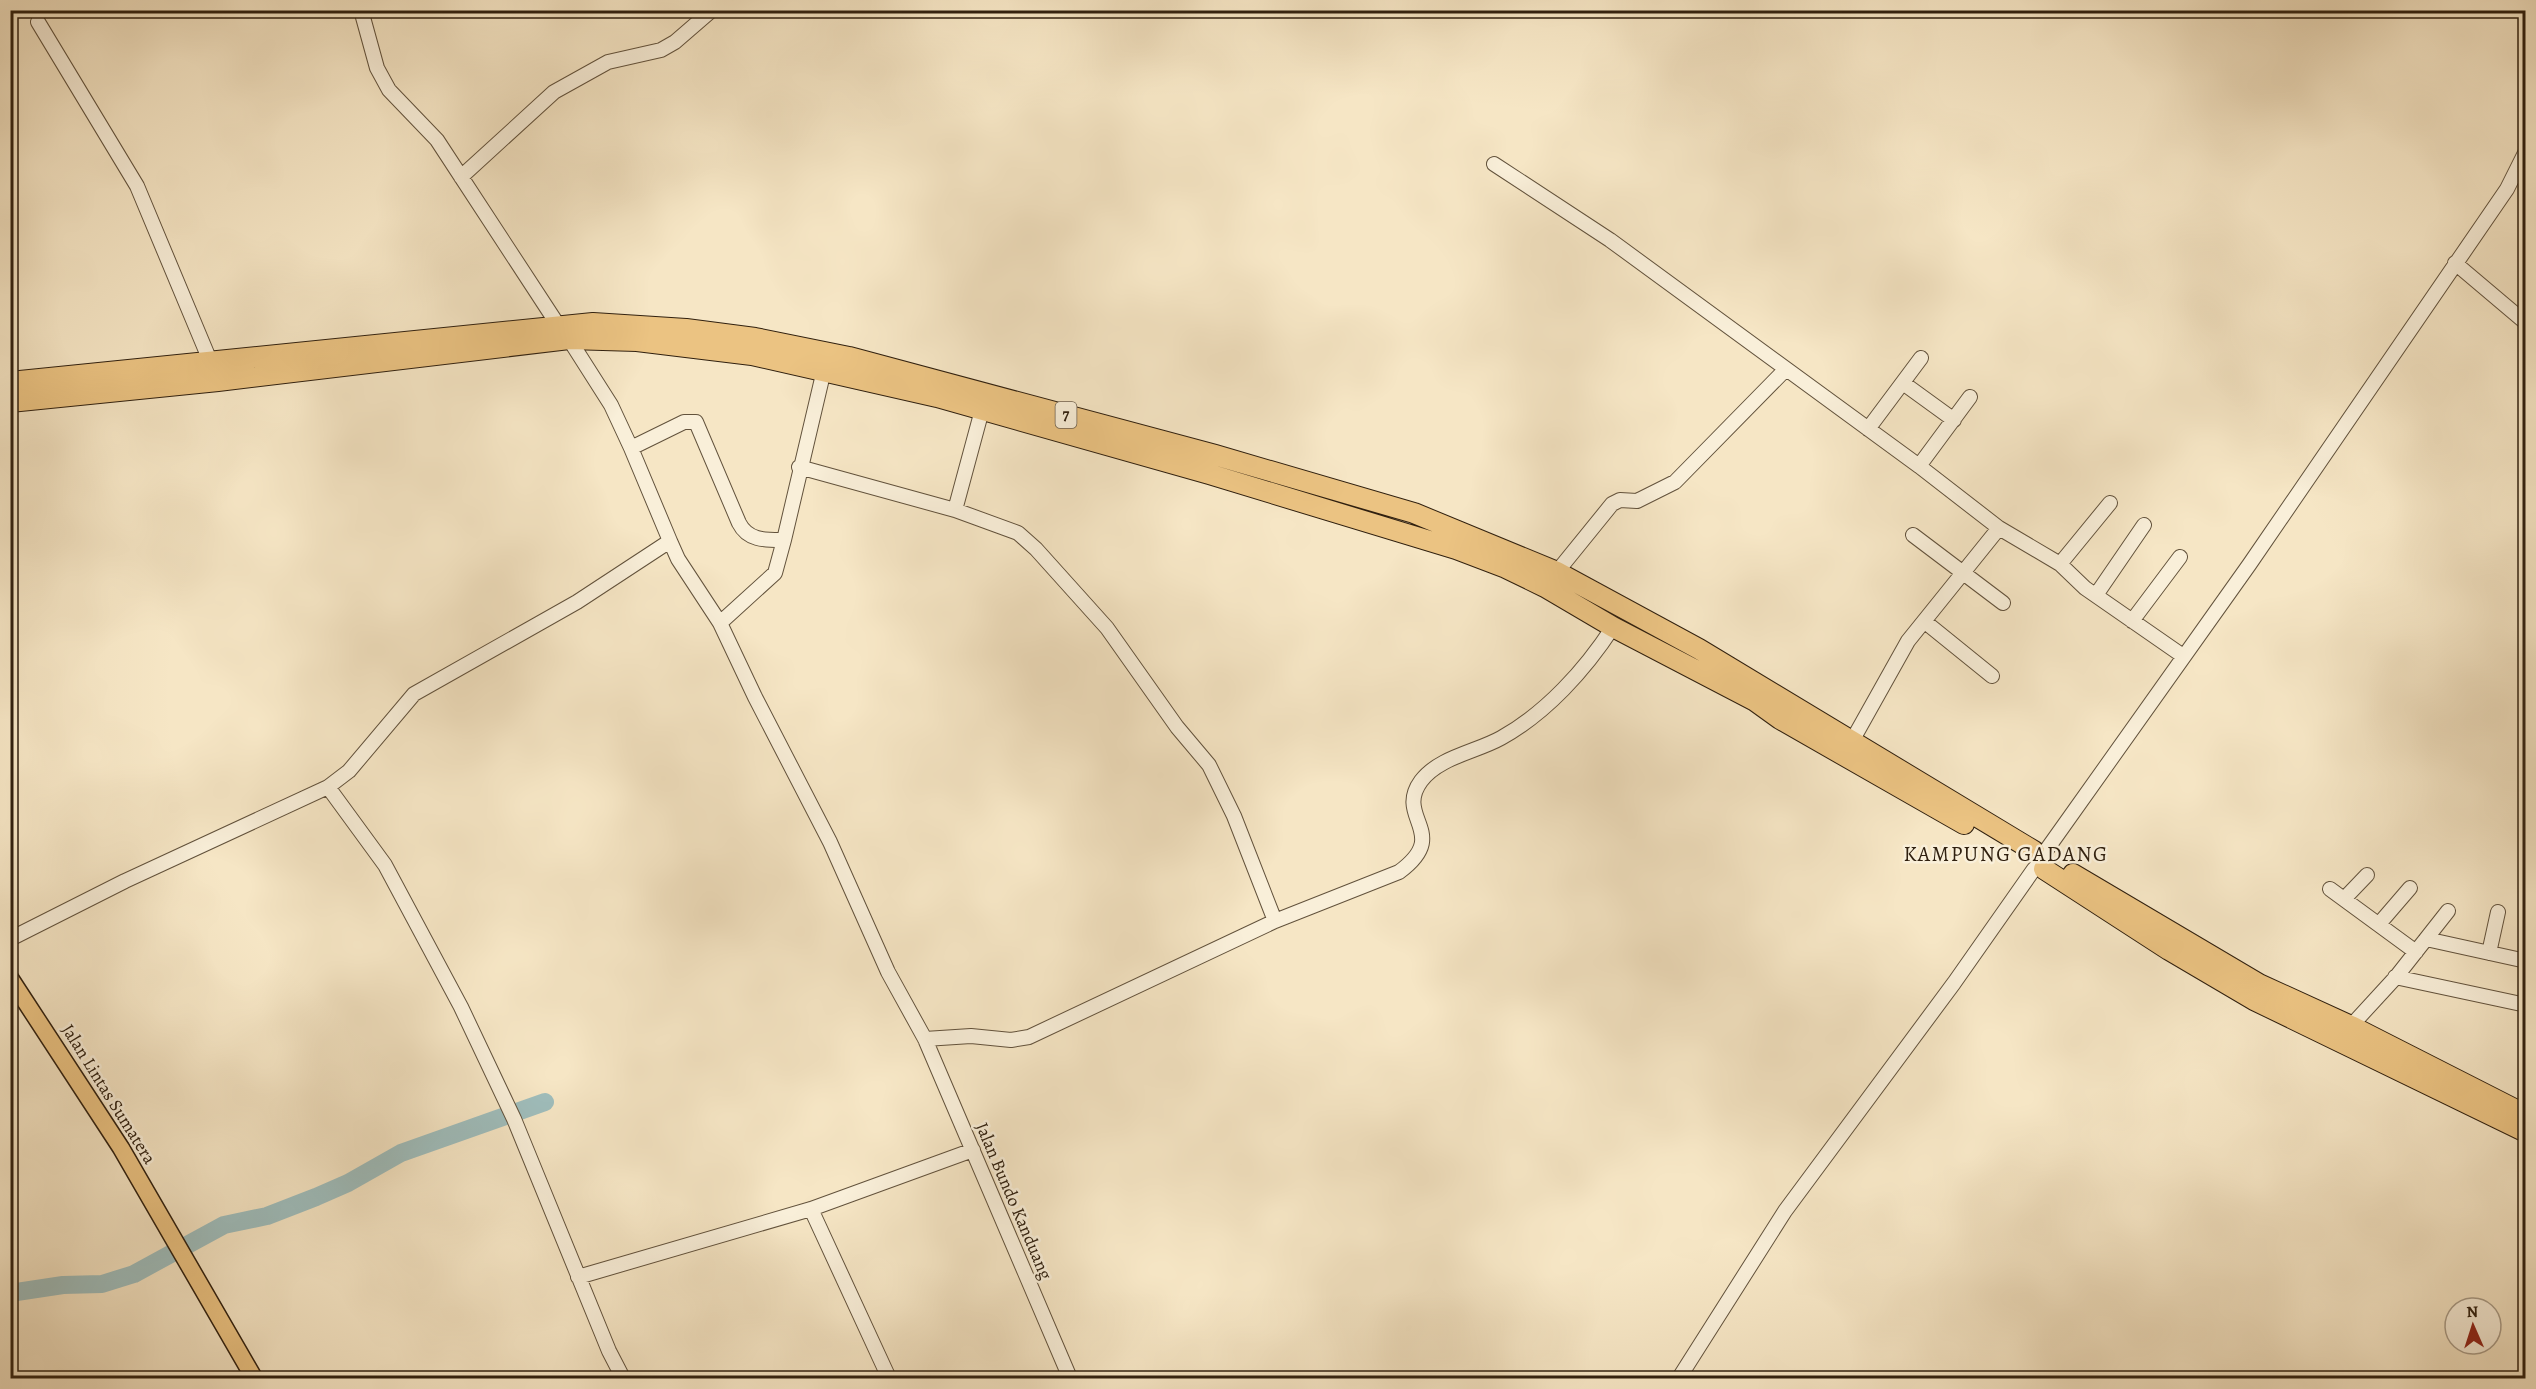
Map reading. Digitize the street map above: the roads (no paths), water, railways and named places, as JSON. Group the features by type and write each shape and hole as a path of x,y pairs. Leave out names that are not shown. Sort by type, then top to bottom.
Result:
{"highway":[{"name":"7","path":"10,402 301,362 564,332 637,341 754,346 849,357 1212,465 1506,568 1551,579 1699,649 1852,741 2039,861"},
{"name":"7","path":"754,346 824,370 982,411 1212,465"},
{"name":"7","path":"10,382 211,363 301,362"},
{"name":"7","path":"1551,579 1613,627 1755,701 1837,752 2039,861"},
{"path":"2039,861 2169,951 2254,999 2351,1026 2526,1115"},
{"path":"2306,1015 2526,1132"}],"main road":[{"name":"Jalan Lintas Sumatera","path":"10,978 121,1148 254,1378"}],"street":[{"name":"Jalan Bundo Kanduang","path":"361,10 377,68 389,90 437,140 611,405 678,559 720,623 755,698 830,842 888,972 925,1039 1070,1378"},
{"path":"461,177 554,92 608,62 661,50 675,42 711,10"},
{"path":"38,22 137,186 211,363"},
{"path":"1679,1378 1779,1219 1954,983 2183,656 2507,189 2526,151"},
{"path":"1494,164 1610,240 1919,466 1999,528 2060,564 2096,595 2183,656"},
{"path":"2455,263 2526,323"},
{"path":"1868,429 1921,358"},
{"path":"1551,579 1612,504 1620,500 1637,501 1675,482 1786,369"},
{"path":"720,623 770,578 779,563 799,467 824,370"},
{"path":"1903,383 1954,420"},
{"path":"1919,466 1970,396"},
{"path":"955,510 982,411"},
{"path":"631,448 684,422 696,422 744,532 760,539 784,540"},
{"path":"799,467 955,510 1008,528 1025,538 1107,628 1177,727 1219,780 1275,921"},
{"path":"2060,564 2110,503"},
{"path":"2096,595 2144,525"},
{"path":"1852,741 1908,641 1999,528"},
{"path":"1913,535 2003,603"},
{"path":"10,939 125,881 327,787 349,771 414,694 585,597 670,541"},
{"path":"2132,621 2180,557"},
{"path":"1924,621 1992,676"},
{"path":"925,1039 971,1036 1011,1040 1029,1037 1275,921 1382,880 1413,862 1423,843 1413,800 1421,781 1443,764 1501,738 1522,723 1569,683 1613,627"},
{"path":"327,787 393,879 461,1007 512,1114 578,1277 623,1378"},
{"path":"2344,899 2367,875"},
{"path":"2379,924 2410,888"},
{"path":"2330,889 2416,951"},
{"path":"2351,1026 2395,977 2448,911"},
{"path":"2489,953 2498,912"},
{"path":"2426,939 2526,961"},
{"path":"2395,977 2526,1005"},
{"path":"578,1277 811,1209 973,1150"},
{"path":"811,1209 889,1378"}],"waterway":[{"path":"10,1293 63,1285 102,1284 134,1274 224,1225 267,1216 348,1183 401,1153 545,1102"}],"district":[{"name":"KAMPUNG GADANG","path":"2006,854"}]}
